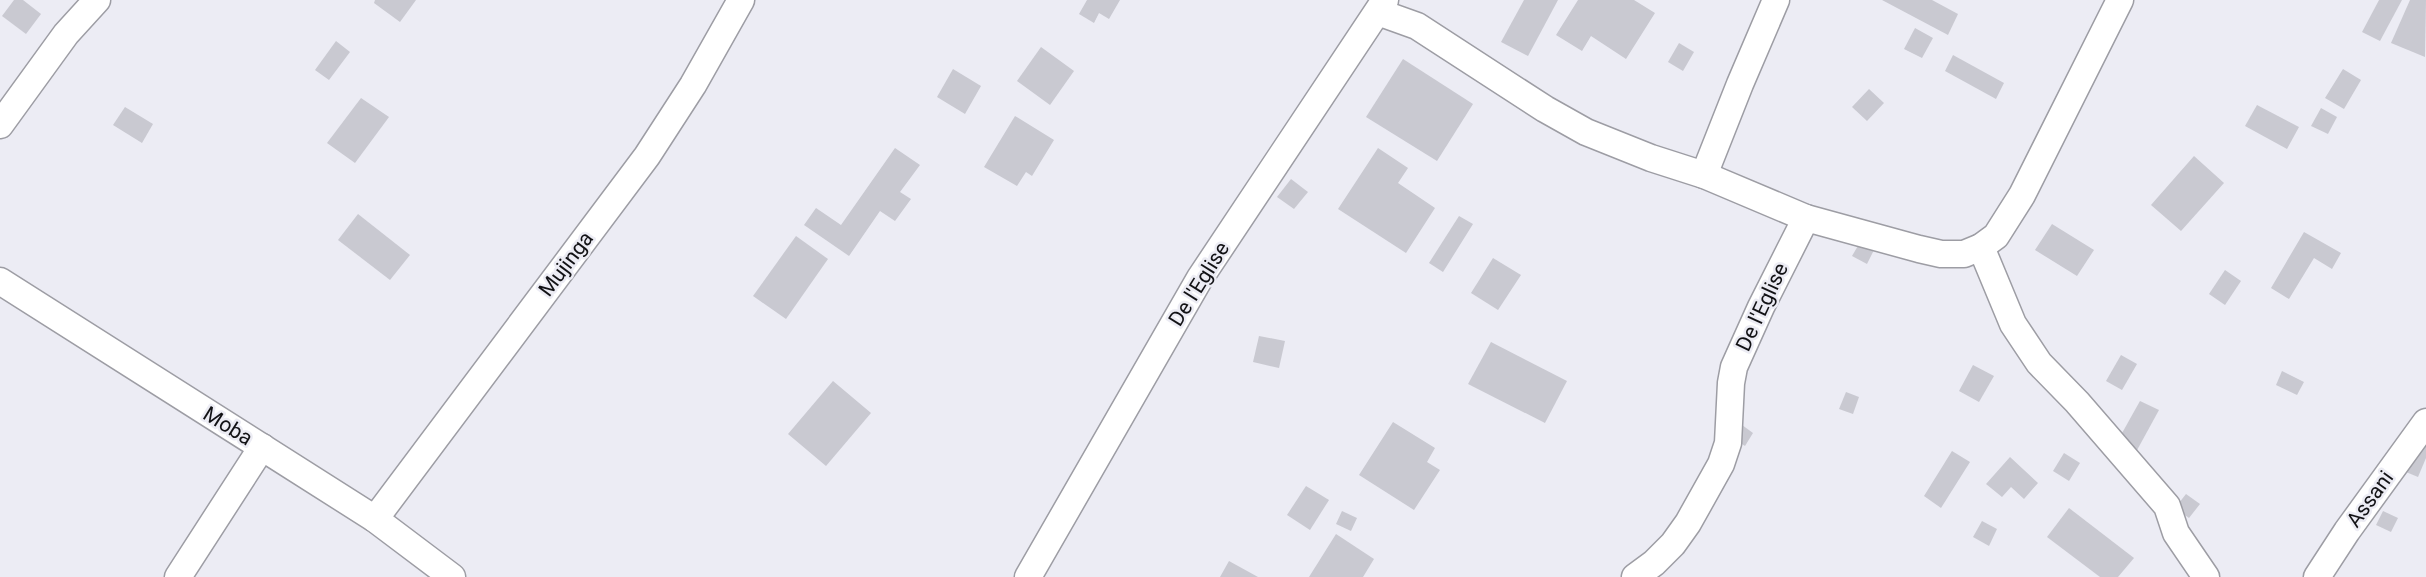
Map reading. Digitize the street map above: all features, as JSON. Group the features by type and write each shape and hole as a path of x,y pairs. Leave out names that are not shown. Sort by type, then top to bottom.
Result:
{"street":[{"path":"0,125 66,34 97,0"},
{"name":"Mujinga","path":"375,519 647,156 693,85 741,0"},
{"path":"1704,175 1776,0"},
{"path":"1381,6 1586,132 1651,158 1704,175 1806,218 1941,254 1964,254 1981,247 1996,236 2022,195 2120,0"},
{"name":"De l'Eglise","path":"1028,577 1200,278 1381,6"},
{"name":"De l'Eglise","path":"1635,577 1673,544 1721,464 1728,443 1734,367 1760,307 1806,218"},
{"path":"1981,247 2013,324 2039,363 2077,402 2167,506 2176,533 2207,577"},
{"name":"Moba","path":"0,281 375,519 452,577"},
{"name":"Assani","path":"2317,577 2426,422"},
{"path":"178,577 262,447"}],"building":[{"path":"14,0 23,0 41,14 26,34 2,16"},
{"path":"375,0 416,0 400,22 374,3"},
{"path":"1087,0 1120,0 1109,19 1099,13 1094,23 1079,14"},
{"path":"1524,0 1558,0 1528,56 1501,42"},
{"path":"1578,0 1634,0 1655,13 1626,59 1591,36 1582,51 1556,35"},
{"path":"1882,0 1932,0 1958,14 1948,35"},
{"path":"2379,0 2402,0 2380,41 2362,32"},
{"path":"2410,0 2426,0 2425,57 2391,43"},
{"path":"1915,28 1933,38 1922,58 1904,49"},
{"path":"336,41 350,52 329,80 315,70"},
{"path":"1679,43 1694,52 1683,71 1668,62"},
{"path":"1041,47 1074,71 1050,105 1017,81"},
{"path":"1953,55 2004,83 1996,99 1945,71"},
{"path":"1403,59 1473,104 1437,161 1366,117"},
{"path":"953,69 981,86 965,114 937,97"},
{"path":"2343,69 2361,80 2344,109 2325,98"},
{"path":"1869,89 1884,103 1867,121 1852,107"},
{"path":"361,98 389,117 355,163 327,143"},
{"path":"2257,105 2299,127 2287,149 2245,126"},
{"path":"125,107 153,124 142,143 113,125"},
{"path":"2321,108 2337,117 2328,134 2311,126"},
{"path":"1015,116 1054,140 1032,176 1026,172 1017,186 984,167"},
{"path":"895,148 920,165 900,192 911,199 895,221 880,211 849,256 804,225 816,208 841,225"},
{"path":"1378,148 1408,168 1398,183 1435,208 1406,253 1338,209"},
{"path":"2194,156 2224,183 2181,231 2151,205"},
{"path":"1291,179 1308,192 1294,209 1277,197"},
{"path":"358,214 410,255 390,280 338,240"},
{"path":"1459,216 1473,224 1443,272 1429,263"},
{"path":"2052,224 2094,250 2077,276 2035,250"},
{"path":"2304,232 2341,253 2332,269 2314,258 2289,299 2271,288"},
{"path":"796,236 828,259 786,319 753,296"},
{"path":"1862,239 1876,246 1867,264 1852,256"},
{"path":"1493,258 1521,275 1498,310 1471,293"},
{"path":"2225,270 2241,281 2225,305 2209,294"},
{"path":"1259,336 1285,341 1279,368 1253,362"},
{"path":"1491,342 1567,381 1545,423 1468,384"},
{"path":"2121,355 2137,364 2122,390 2106,381"},
{"path":"1973,365 1994,376 1979,402 1959,391"},
{"path":"2282,371 2304,382 2297,395 2276,385"},
{"path":"833,381 871,413 826,466 788,434"},
{"path":"1846,392 1859,397 1853,414 1839,409"},
{"path":"2140,401 2159,410 2136,452 2117,442"},
{"path":"1393,422 1435,448 1427,462 1440,470 1414,510 1359,475"},
{"path":"1742,425 1753,433 1745,446 1733,438"},
{"path":"2418,444 2426,447 2426,458 2418,477 2406,472"},
{"path":"1952,451 1970,462 1941,508 1924,496"},
{"path":"2064,453 2080,463 2069,481 2053,471"},
{"path":"2010,457 2038,483 2024,499 2011,487 2002,497 1986,484"},
{"path":"1306,486 1329,500 1310,530 1287,515"},
{"path":"2186,494 2200,504 2189,518 2175,508"},
{"path":"2069,508 2134,558 2118,577 2100,577 2047,537"},
{"path":"1342,511 1357,518 1351,531 1336,524"},
{"path":"2383,511 2398,518 2391,532 2376,525"},
{"path":"1982,521 1997,529 1989,546 1973,537"},
{"path":"1336,534 1374,559 1363,577 1309,577"},
{"path":"1229,561 1258,577 1220,577"}]}
